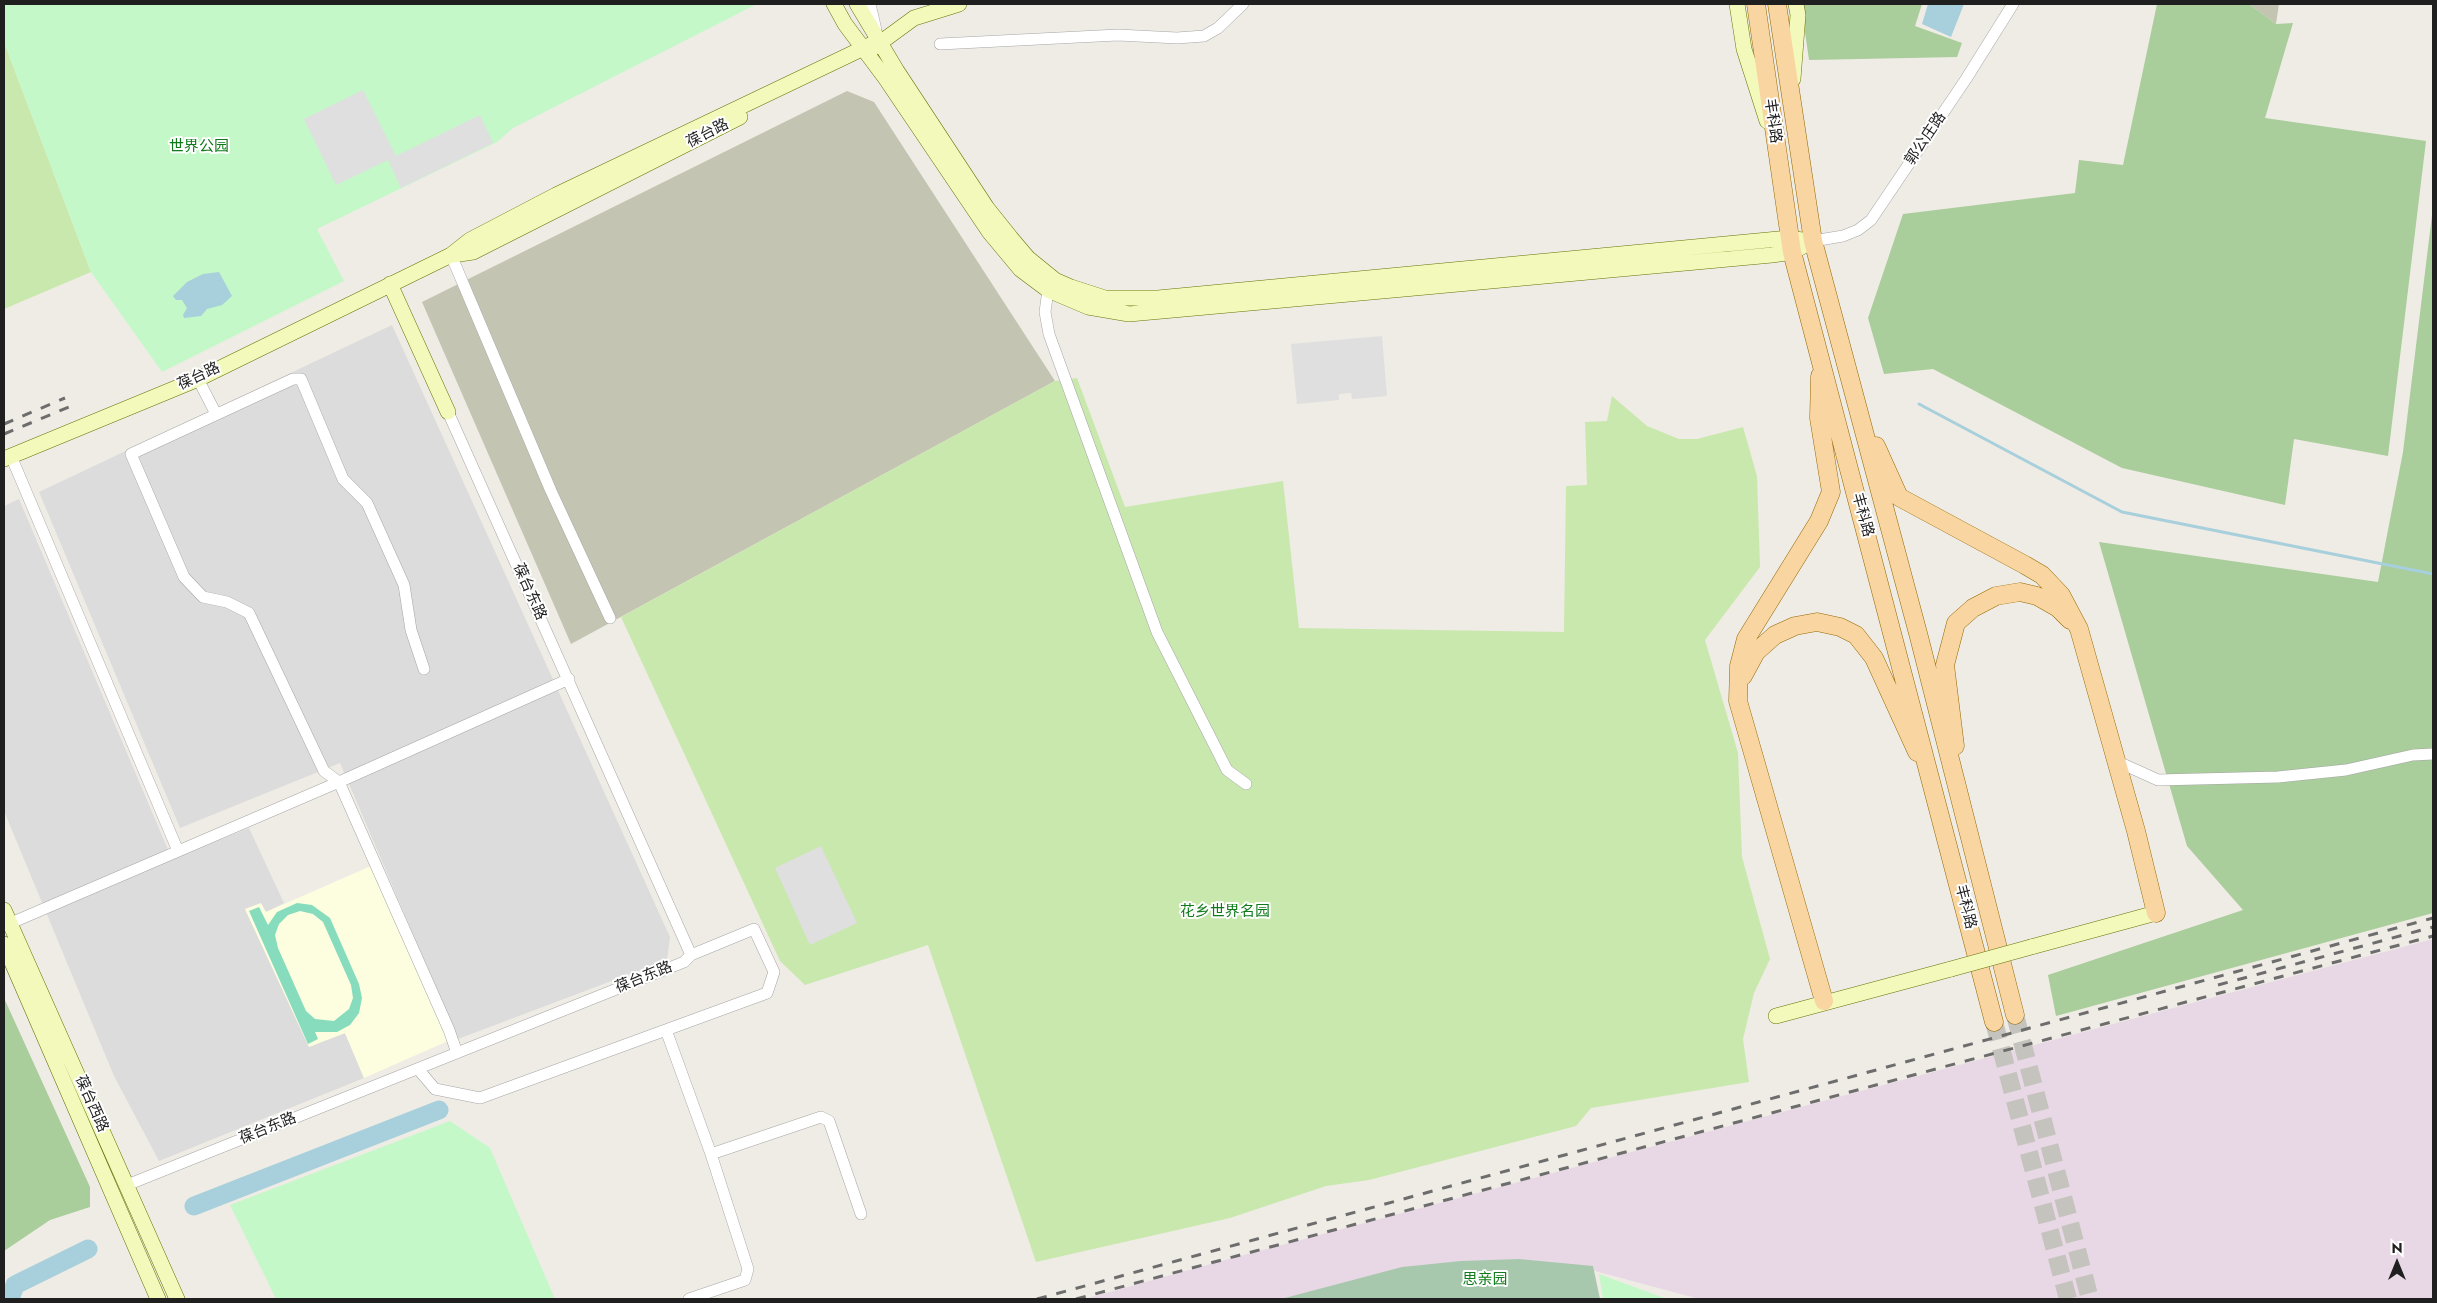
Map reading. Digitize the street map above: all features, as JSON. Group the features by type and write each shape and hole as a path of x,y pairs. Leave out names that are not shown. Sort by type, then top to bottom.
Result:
{"main road":[{"name":"丰科路","path":"1756,4 1790,245 1937,798 1994,1022"},
{"name":"丰科路","path":"1777,4 1813,241 2015,1015"},
{"path":"1821,358 1819,418 1831,492 1819,521 1746,638 1739,666 1738,701 1824,1001"},
{"path":"1855,402 1899,497 2042,575 2061,595 2079,629 2156,913"},
{"path":"1959,796 1955,738 1945,665 1956,623 1974,608 1996,596 2020,592 2037,596 2058,608 2079,629"},
{"path":"1738,701 1744,672 1756,652 1775,635 1795,626 1817,622 1840,627 1856,634 1874,658 1937,798"}],"street":[{"path":"834,4 990,233 1020,269 1052,285 1088,307 1128,314 1790,245 1813,241"},
{"path":"857,4 987,208 1052,285"},
{"path":"870,4 879,41"},
{"name":"葆台路","path":"7,457 198,379 451,255 473,252 865,50 914,18 959,4"},
{"path":"940,44 1118,35 1177,38 1204,36 1218,28 1243,4"},
{"path":"1738,4 1744,49 1776,147"},
{"path":"1791,101 1798,15 1796,4"},
{"name":"郭公庄路","path":"1813,241 1843,236 1858,230 1871,220 1966,79 2013,4"},
{"path":"451,255 551,491 610,618"},
{"path":"390,284 448,412"},
{"path":"1052,285 1045,312 1049,334 1157,632 1227,770 1246,784"},
{"path":"198,379 216,414"},
{"path":"424,669 412,630 404,585 367,503 343,479 300,379 293,379 131,454 184,577 203,597 227,602 249,613 324,771 338,782 449,1030 457,1053"},
{"name":"葆台东路","path":"127,1185 684,962 690,955 569,679 448,412"},
{"path":"7,457 178,851"},
{"path":"6,920 178,851 569,679"},
{"path":"2116,761 2158,780 2269,778 2346,770 2413,755 2433,754"},
{"path":"1776,1016 1824,1001 1951,969 2156,913"},
{"name":"葆台西路","path":"6,920 178,1299"},
{"path":"418,1069 435,1089 480,1098 767,993 774,972 754,929 690,955"},
{"name":"葆台西路","path":"4,944 158,1299"},
{"path":"666,1030 711,1154 748,1269 745,1280 689,1299"},
{"path":"711,1154 821,1117 828,1121 861,1214"}],"shaded area":[{"path":"2249,4 2279,4 2276,24"},
{"path":"363,90 396,156 480,115 493,143 401,188 388,160 336,185 304,119"},
{"path":"847,91 874,102 1055,381 571,644 422,302"},
{"path":"392,325 670,937 667,960 458,1039 340,763 180,828 39,492"},
{"path":"1382,336 1387,396 1352,399 1351,393 1339,394 1339,400 1297,404 1291,344"},
{"path":"19,499 172,859 249,828 284,903 266,912 245,909 309,1046 345,1033 364,1078 159,1161 114,1076 4,811 4,506"},
{"path":"821,846 857,923 810,945 775,868"},
{"path":"371,866 448,1041 364,1078 345,1033 309,1047 245,909 261,903 266,912"},
{"path":"2433,939 2433,1299 1699,1299 1595,1271 1488,1262 1284,1299 1084,1299 1229,1259"}],"green space":[{"name":"世界公园","path":"4,4 757,4 513,128 497,142 317,229 344,281 162,372 91,272 4,42"},
{"path":"1801,4 1922,4 1915,26 1962,43 1957,57 1809,60"},
{"path":"2157,4 2249,4 2276,24 2293,23 2265,118 2426,141 2388,456 2294,439 2285,505 2122,468 1933,369 1884,374 1868,318 1903,214 2075,193 2079,160 2123,165"},
{"path":"4,42 91,272 4,309"},
{"path":"2433,207 2433,913 2056,1016 2048,975 2243,910 2187,846 2099,542 2378,582 2403,452"},
{"name":"花乡世界名园","path":"1077,378 1125,507 1283,481 1299,628 1564,632 1566,486 1587,485 1585,422 1607,421 1612,396 1647,426 1679,439 1697,439 1743,427 1757,476 1760,567 1705,640 1738,753 1742,857 1770,959 1754,993 1743,1039 1749,1082 1591,1108 1576,1126 1369,1180 1326,1186 1230,1218 1036,1262 928,945 805,985 780,961 621,617 1055,381"},
{"path":"297,903 312,905 330,918 359,984 362,998 359,1013 350,1025 337,1032 315,1032 318,1039 308,1044 249,911 259,907 268,925 277,912","holes":["300,911 313,914 323,922 351,985 353,998 349,1009 334,1021 315,1019 306,1011 278,948 275,935 279,924 288,915"]},
{"path":"4,998 90,1187 90,1207 50,1220 4,1251"},
{"path":"450,1121 490,1148 555,1299 276,1299 230,1205"},
{"name":"思亲园","path":"1519,1259 1593,1266 1600,1299 1281,1299 1402,1267 1461,1261"},
{"path":"1599,1274 1667,1299 1603,1299"}],"water":[{"path":"1928,4 1964,4 1951,37 1922,24"},
{"path":"219,272 232,296 222,305 207,309 201,316 184,318 183,315 187,308 182,300 176,300 173,296 187,282 203,274"}],"waterway":[{"path":"1919,404 2122,512 2433,574"},
{"path":"194,1206 439,1110"},
{"path":"10,1299 15,1285 88,1249"}],"tunnel":[{"path":"2015,1015 2090,1299"},
{"path":"1994,1022 2068,1299"}],"railway":[{"path":"4,424 65,398"},
{"path":"4,434 69,407"},
{"path":"1037,1299 2433,918"},
{"path":"2218,985 2433,927"},
{"path":"1076,1299 2433,936"}]}
